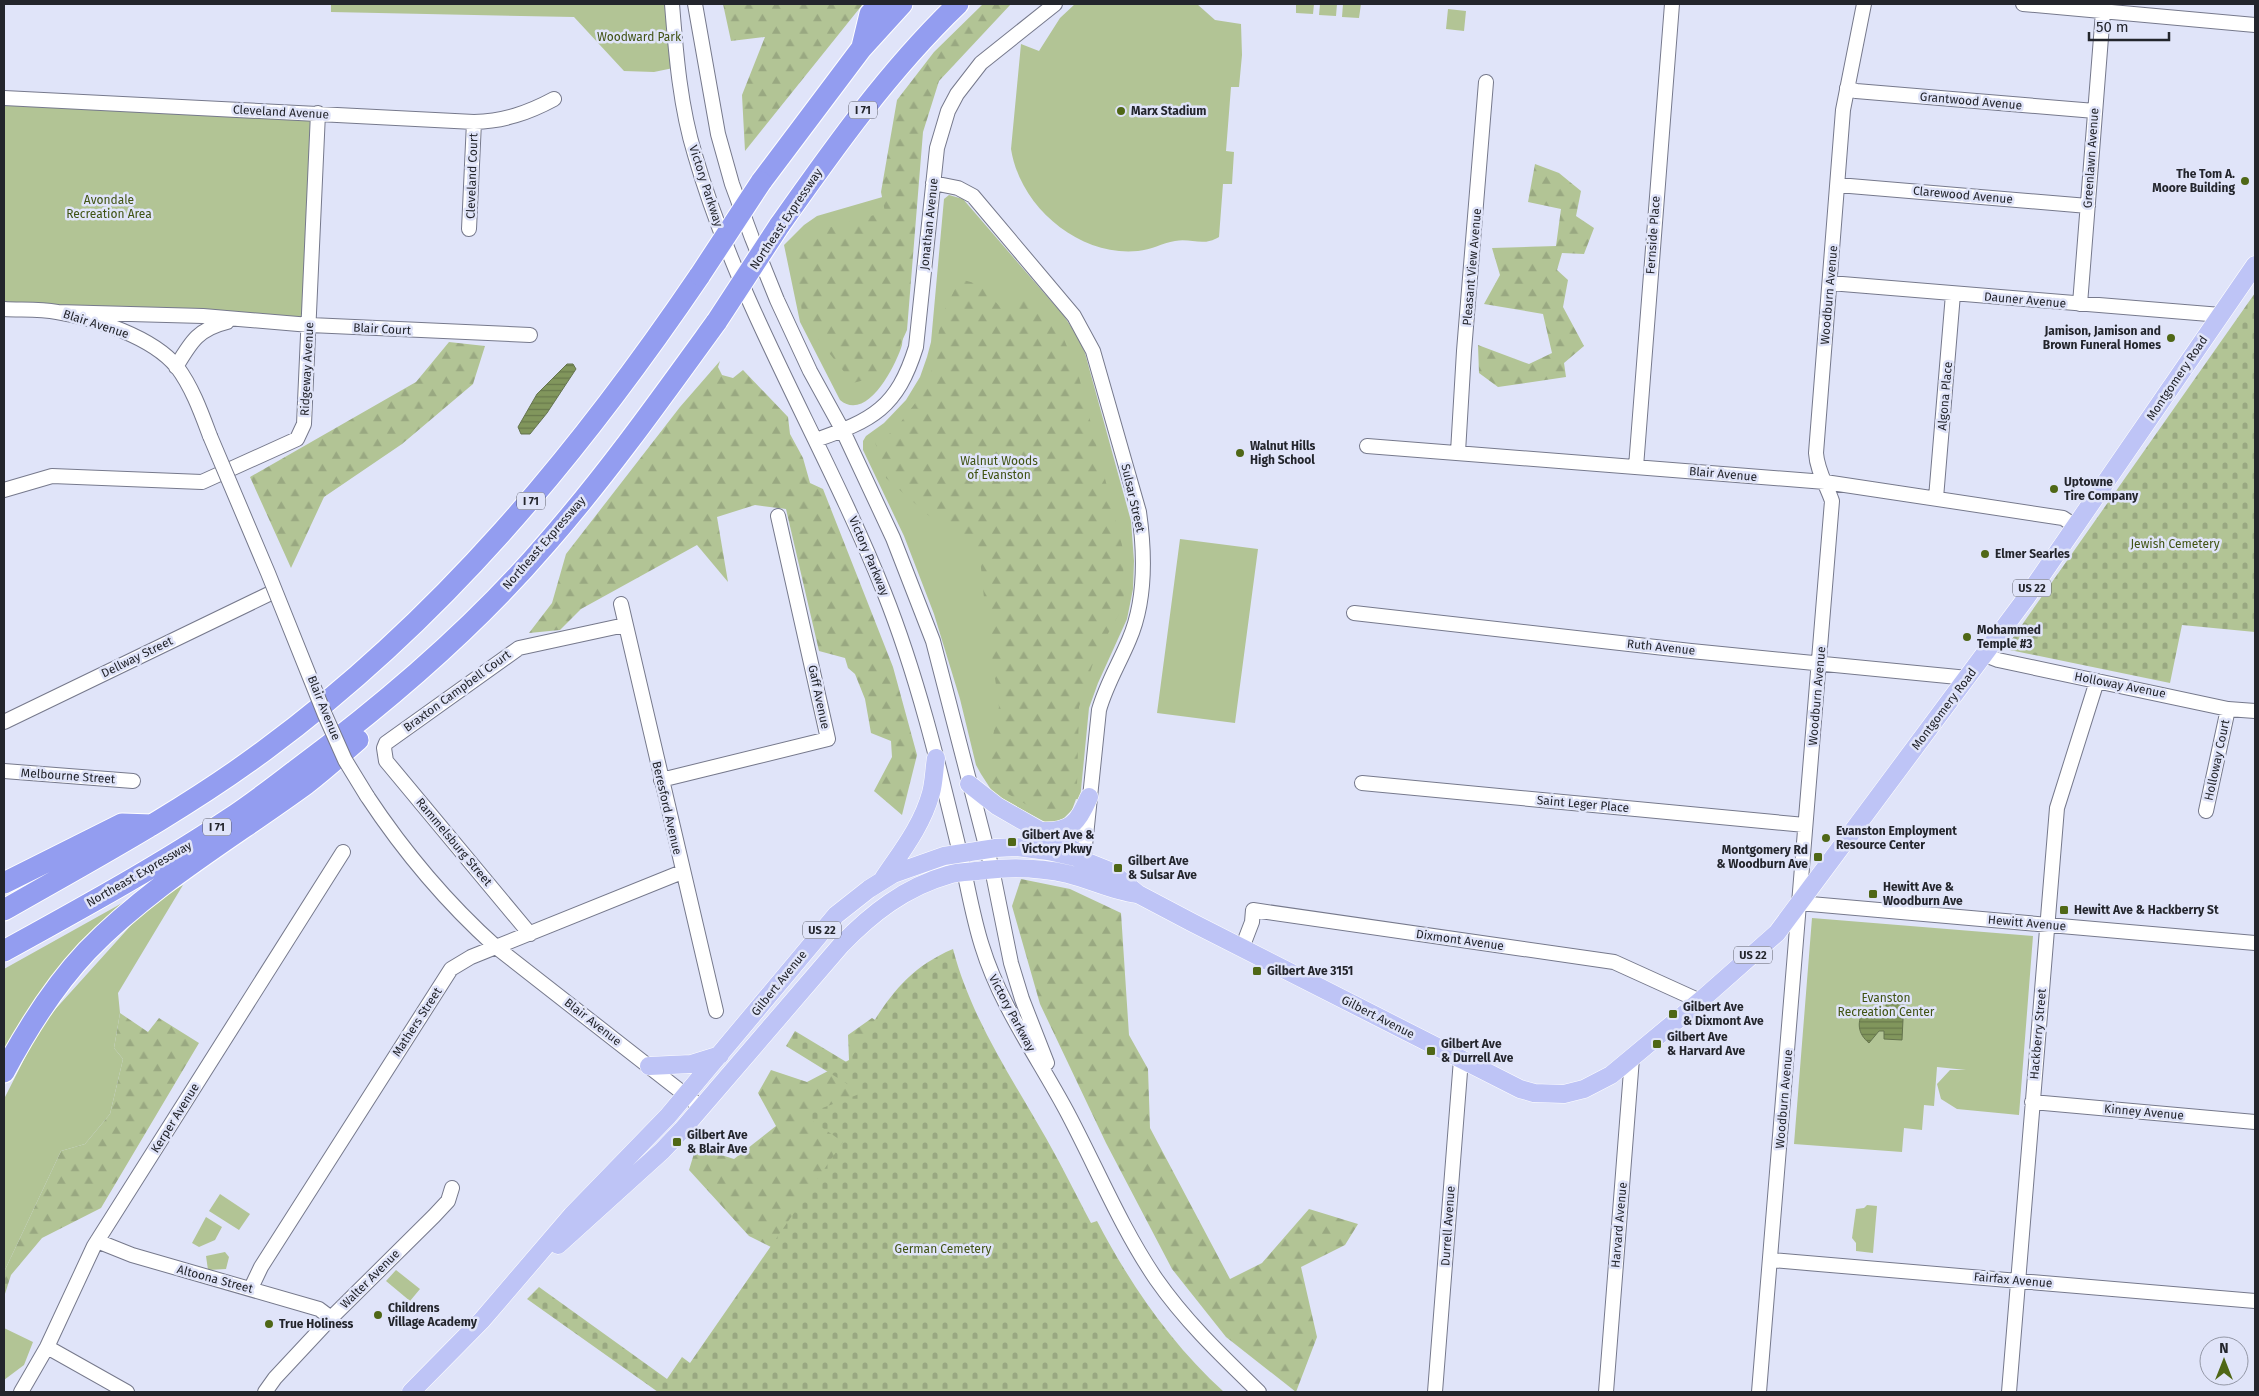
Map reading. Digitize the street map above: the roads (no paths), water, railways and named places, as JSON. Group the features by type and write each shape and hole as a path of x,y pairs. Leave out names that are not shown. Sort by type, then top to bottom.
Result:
{"highway":[{"path":"861,49 870,14 879,4"},
{"name":"I 71","path":"4,910 153,826 264,751 320,708 412,626 493,543 558,468 628,378 700,275 761,182 861,49 902,4"},
{"name":"Northeast Expressway","path":"4,951 176,854 232,818 322,751 412,676 491,602 546,545 629,442 717,321 779,226 887,79 958,4"},
{"path":"4,1072 28,1029 65,977 88,951 156,891 308,782 388,715 395,709 412,676"},
{"path":"4,883 122,824 153,826"}],"main road":[{"name":"Montgomery Road","path":"1799,903 1985,655 2255,265"},
{"path":"882,880 920,822 932,791 936,758"},
{"name":"Gilbert Avenue","path":"969,784 997,806 1042,831 1083,858 1110,870 1138,894 1520,1089 1549,1095 1564,1094 1584,1089 1611,1075 1700,1001 1777,933 1799,903"},
{"path":"1042,831 1058,832 1066,829 1081,816 1089,798"},
{"name":"Gilbert Avenue","path":"411,1392 482,1320 521,1277 572,1215 686,1095 822,930 851,903 882,880 924,862 960,853 986,849 1016,848 1048,851 1083,858"},
{"name":"Gilbert Avenue","path":"521,1277 583,1224 662,1151 702,1108 857,928 874,913 908,892 949,874 964,872 1027,868 1051,871 1081,878 1118,891 1138,894"},
{"path":"649,1066 691,1064 720,1055"}],"street":[{"name":"Victory Parkway","path":"672,4 678,68 686,120 707,195 735,268 861,537 902,637 922,700 981,944 994,983 1066,1110 1117,1212 1156,1279 1202,1337 1259,1392"},
{"name":"Victory Parkway","path":"695,4 718,134 732,184 777,300 810,371 843,431 894,538 933,641 992,870 1011,964 1022,999 1066,1110"},
{"name":"Jonathan Avenue","path":"816,440 867,420 882,407 901,384 910,366 919,332 933,183 941,129 957,94 981,63 1054,4"},
{"name":"Fernside Place","path":"1636,467 1672,4"},
{"name":"Woodburn Avenue","path":"1759,1392 1832,501 1817,468 1816,453 1843,110 1864,4"},
{"path":"2023,4 2255,25"},
{"name":"Greenlawn Avenue","path":"2080,304 2102,12"},
{"name":"Pleasant View Avenue","path":"1458,452 1486,82"},
{"name":"Grantwood Avenue","path":"1847,88 1856,91 1923,98 2094,111"},
{"name":"Cleveland Avenue","path":"4,98 474,122 513,118 532,111 554,99"},
{"name":"Ridgeway Avenue","path":"4,490 52,476 202,482 298,439 304,424 310,325 318,113"},
{"name":"Cleveland Court","path":"470,229 474,122"},
{"name":"Sulsar Street","path":"933,183 958,188 973,196 1062,301 1079,325 1093,351 1139,512 1142,533 1141,602 1129,641 1104,691 1099,710 1081,878"},
{"name":"Clarewood Avenue","path":"1838,184 2088,206"},
{"name":"Dauner Avenue","path":"1830,283 2220,315"},
{"name":"Algona Place","path":"1936,498 1954,294"},
{"name":"Blair Avenue","path":"4,309 57,312 123,331 152,346 176,367 191,391 268,573 325,716 345,760 391,832 448,900 496,947 702,1108"},
{"name":"Blair Court","path":"57,312 203,316 310,325 530,335"},
{"name":"Blair Court","path":"176,367 198,334 210,326 234,320"},
{"name":"Blair Avenue","path":"1367,446 1825,482 2063,518 2075,526"},
{"name":"Gaff Avenue","path":"660,780 828,739 778,516"},
{"name":"Dellway Street","path":"4,722 271,593"},
{"name":"Beresford Avenue","path":"621,604 660,780 716,1011"},
{"name":"Ruth Avenue","path":"1354,613 1968,678"},
{"name":"Braxton Campbell Court","path":"384,748 386,743 518,648 625,625"},
{"name":"Holloway Avenue","path":"1985,655 1998,660 2177,696 2228,709 2255,711"},
{"name":"Hackberry Street","path":"2009,1392 2057,808 2097,681"},
{"name":"Holloway Court","path":"2206,812 2228,709"},
{"name":"Rammelsburg Street","path":"384,748 386,760 530,934"},
{"name":"Melbourne Street","path":"4,771 133,781"},
{"name":"Saint Leger Place","path":"1362,783 1805,826"},
{"name":"Kerper Avenue","path":"21,1392 47,1347 97,1241 344,852"},
{"name":"Mathers Street","path":"252,1288 266,1259 451,969 496,947 682,872"},
{"name":"Hewitt Avenue","path":"1799,903 2255,943"},
{"name":"Dixmont Avenue","path":"1242,948 1252,922 1253,910 1614,962 1700,1001"},
{"name":"Harvard Avenue","path":"1606,1392 1632,1058"},
{"name":"Durrell Avenue","path":"1435,1392 1460,1059"},
{"name":"Kinney Avenue","path":"2032,1102 2255,1122"},
{"name":"Walter Avenue","path":"266,1392 275,1378 332,1318 448,1201 452,1188"},
{"name":"Altoona Street","path":"97,1241 132,1255 220,1281 252,1288 319,1309 332,1318"},
{"name":"Fairfax Avenue","path":"1771,1260 2255,1301"},
{"path":"47,1347 127,1392"}],"place":[{"name":"Marx Stadium","path":"1121,111"},
{"name":"The Tom A. Moore Building","path":"2245,181"},
{"name":"Jamison, Jamison and Brown Funeral Homes","path":"2171,338"},
{"name":"Walnut Hills High School","path":"1240,453"},
{"name":"Uptowne Tire Company","path":"2054,489"},
{"name":"Elmer Searles","path":"1985,554"},
{"name":"Mohammed Temple #3","path":"1967,637"},
{"name":"Evanston Employment Resource Center","path":"1826,838"},
{"name":"Gilbert Ave & Victory Pkwy","path":"1012,842"},
{"name":"Montgomery Rd & Woodburn Ave","path":"1818,857"},
{"name":"Gilbert Ave & Sulsar Ave","path":"1118,868"},
{"name":"Hewitt Ave & Woodburn Ave","path":"1873,894"},
{"name":"Hewitt Ave & Hackberry St","path":"2064,910"},
{"name":"Gilbert Ave 3151","path":"1257,971"},
{"name":"Gilbert Ave & Dixmont Ave","path":"1673,1014"},
{"name":"Gilbert Ave & Harvard Ave","path":"1657,1044"},
{"name":"Gilbert Ave & Durrell Ave","path":"1431,1051"},
{"name":"Gilbert Ave & Blair Ave","path":"677,1142"},
{"name":"Childrens Village Academy","path":"378,1315"},
{"name":"True Holiness","path":"269,1324"}],"park label":[{"name":"Woodward Park","path":"639,37"},
{"name":"Avondale Recreation Area","path":"109,207"},
{"name":"Walnut Woods of Evanston","path":"999,468"},
{"name":"Jewish Cemetery","path":"2175,544"},
{"name":"Evanston Recreation Center","path":"1886,1005"},
{"name":"German Cemetery","path":"943,1249"}]}
